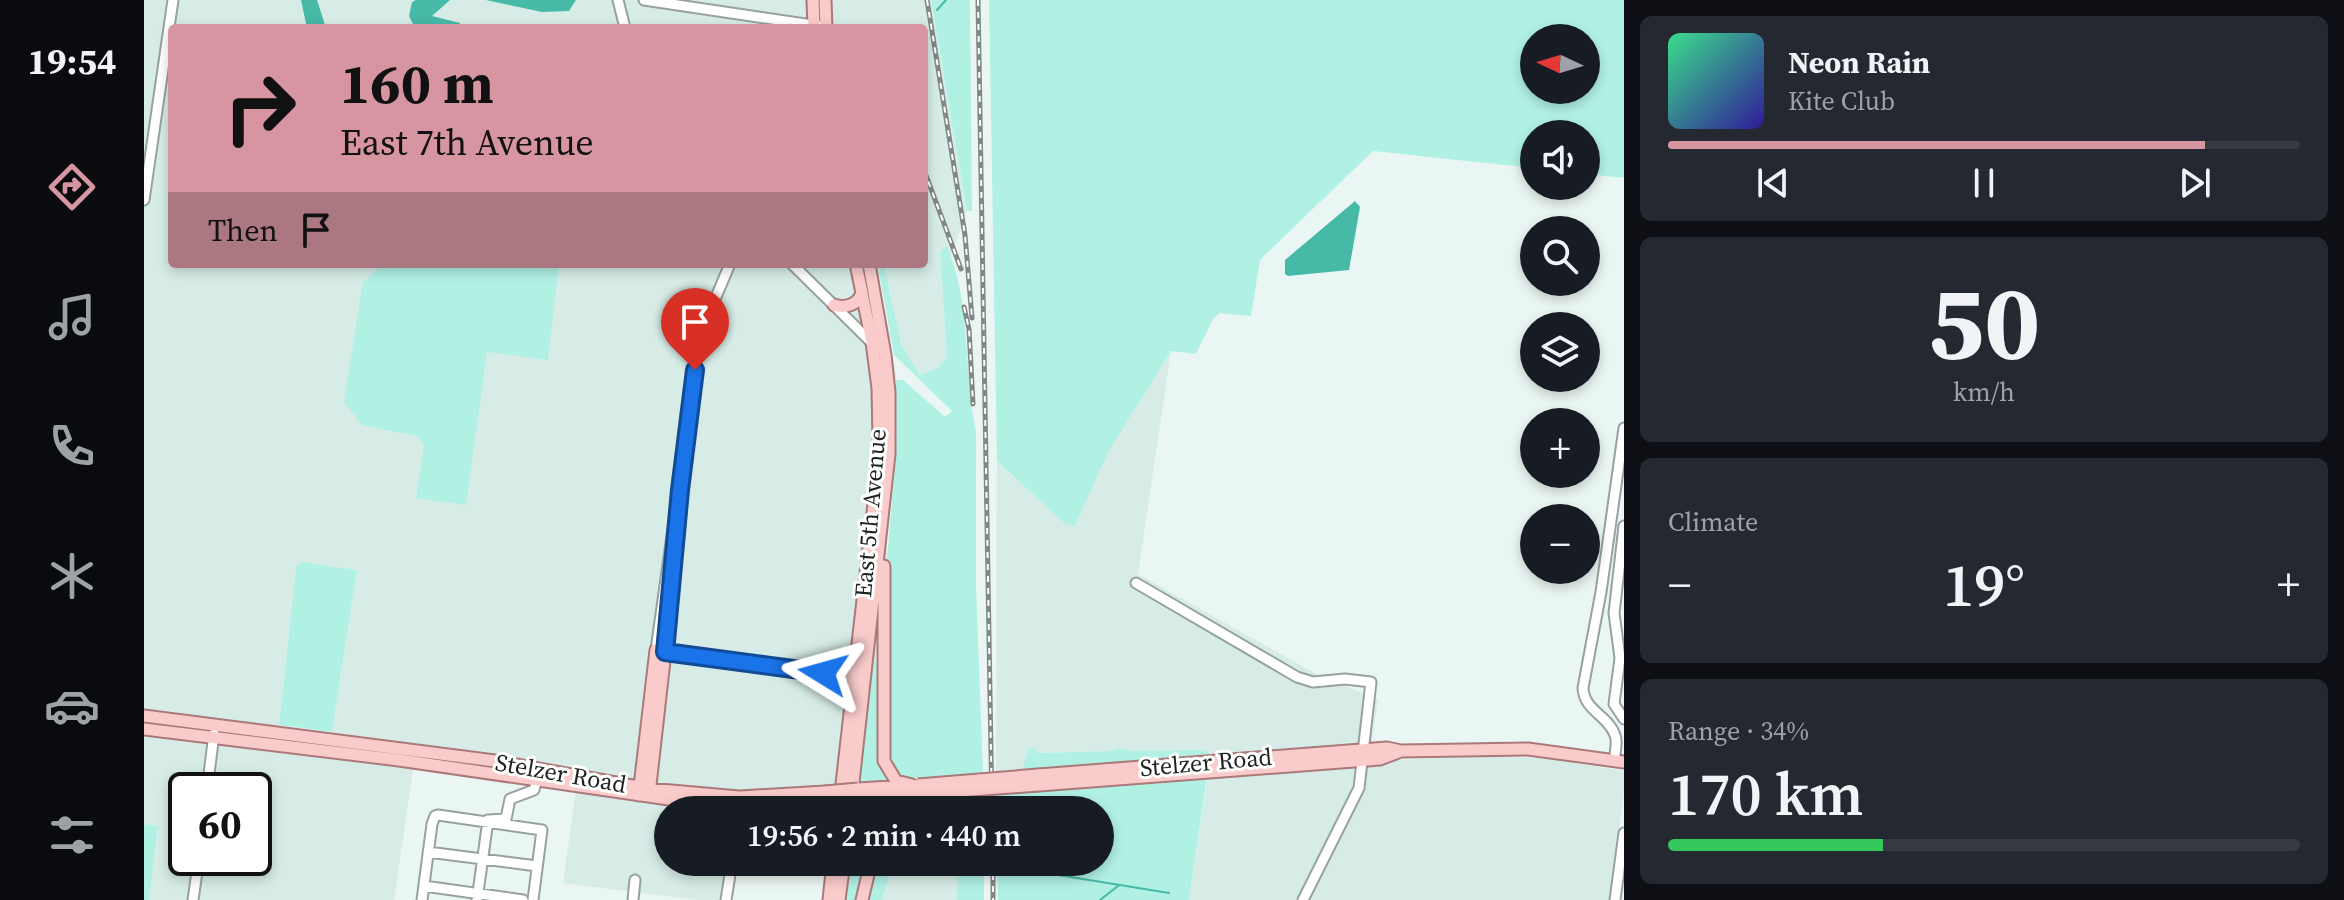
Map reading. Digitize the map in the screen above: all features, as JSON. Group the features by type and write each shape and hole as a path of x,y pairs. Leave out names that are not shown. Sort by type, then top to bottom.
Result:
{"main road":[{"path":"813,0 818,24"},
{"path":"820,24 825,0"},
{"name":"East 5th Avenue","path":"851,796 878,467 878,388 857,268"},
{"name":"East 5th Avenue","path":"841,796 887,489 889,429 885,355 870,268"},
{"path":"834,305 845,307 852,304 859,299 862,291"},
{"path":"887,489 884,761 896,781 914,790 906,796"},
{"path":"661,651 859,678"},
{"path":"617,784 634,777 641,764 661,651"},
{"path":"644,792 661,651"},
{"name":"Stelzer Road","path":"144,716 539,768 664,796"},
{"name":"Stelzer Road","path":"144,729 399,760 537,781 720,796"},
{"name":"Stelzer Road","path":"836,796 1361,755 1387,748 1401,751 1528,749 1619,761"},
{"path":"644,792 645,749"},
{"path":"829,900 832,876"},
{"path":"839,900 842,876"},
{"path":"862,900 868,876"}],"street":[{"path":"170,24 173,0"},
{"path":"618,0 624,24"},
{"path":"644,0 800,24"},
{"path":"144,200 168,34"},
{"path":"661,651 697,356 710,311 728,268"},
{"path":"796,268 885,355"},
{"path":"1619,761 1615,735 1585,703 1583,688 1601,592 1624,428"},
{"path":"1624,526 1614,613 1620,658 1614,704 1624,719"},
{"path":"1136,583 1297,677 1313,682 1345,679 1371,682 1359,788 1303,900"},
{"path":"209,772 215,724"},
{"path":"487,822 490,819 506,819 510,799 534,790 539,768"},
{"path":"422,900 435,816 542,830 533,900"},
{"path":"477,897 487,822"},
{"path":"1615,900 1622,868 1624,833"},
{"path":"428,852 537,866"},
{"path":"193,900 196,876"},
{"path":"726,900 730,876"},
{"path":"633,900 635,880"},
{"path":"424,886 477,897 523,900"}],"shaded area":[{"path":"144,0 931,0 967,211 951,256 947,247 940,252 947,358 937,368 920,375 901,344 884,268 928,268 928,24 168,24 168,268 883,268 879,276 897,380 892,387 894,476 887,541 886,661 877,663 874,660 837,796 654,796 654,876 734,876 731,900 698,900 563,883 577,782 415,756 394,900 149,900 158,827 144,824","holes":["296,567 357,570 328,758 269,750 270,738 279,725"]},
{"path":"301,0 317,0 325,24 306,24"},
{"path":"450,0 432,16 460,24 413,24 409,16 412,2"},
{"path":"486,0 576,0 569,11 542,12"},
{"path":"931,0 970,0 972,211 967,211"},
{"path":"989,0 1624,0 1624,178 1600,175 1600,120 1520,120 1520,167 1373,151 1260,260 1251,316 1220,313 1213,319 1196,354 1171,351 1108,452 1075,526 1065,524 997,461"},
{"path":"1355,201 1360,207 1349,270 1285,274 1285,260"},
{"path":"947,246 960,291 976,431 976,586 983,773 907,779 892,769 888,759 886,571 894,476 892,387 897,380 903,380 945,417 952,411 894,355 879,271 884,268 901,344 920,375 937,368 947,358 940,251"},
{"path":"379,268 559,268 548,360 487,352 466,505 416,498 424,444 416,436 362,425 344,402 363,282"},
{"path":"1171,351 1138,574 1320,676 1378,699 1369,762 1483,755 1550,759 1624,771 1610,900 1189,900 1207,782 1208,752 1117,748 1111,751 1036,753 1030,748 1022,770 996,773 997,461 1065,524 1125,420"},
{"path":"301,562 357,570 332,732 279,725 296,567"},
{"path":"870,661 877,663 877,762 887,779 858,783"},
{"path":"1029,748 1036,748 1037,753 1111,751 1117,748 1135,751 1199,750 1208,752 1208,755 1022,770"},
{"path":"1207,777 1189,900 998,900 997,876 1114,876 1114,796 995,795"},
{"path":"144,824 158,826 149,900 144,900"},
{"path":"847,876 862,876 856,900 844,900"},
{"path":"871,876 890,876 882,900 866,900"},
{"path":"890,876 957,876 957,900 882,900"},
{"path":"957,876 984,876 984,900 957,900"}],"waterway":[{"path":"937,10 946,0"},
{"path":"1065,876 1169,893"},
{"path":"1100,900 1118,886"}],"railway":[{"path":"927,0 965,235 972,318"},
{"path":"978,0 992,796"},
{"path":"928,181 961,269"},
{"path":"964,307 969,329 973,404"},
{"path":"993,876 993,900"}],"route":[{"path":"695,370 665,652 823,673"}]}
